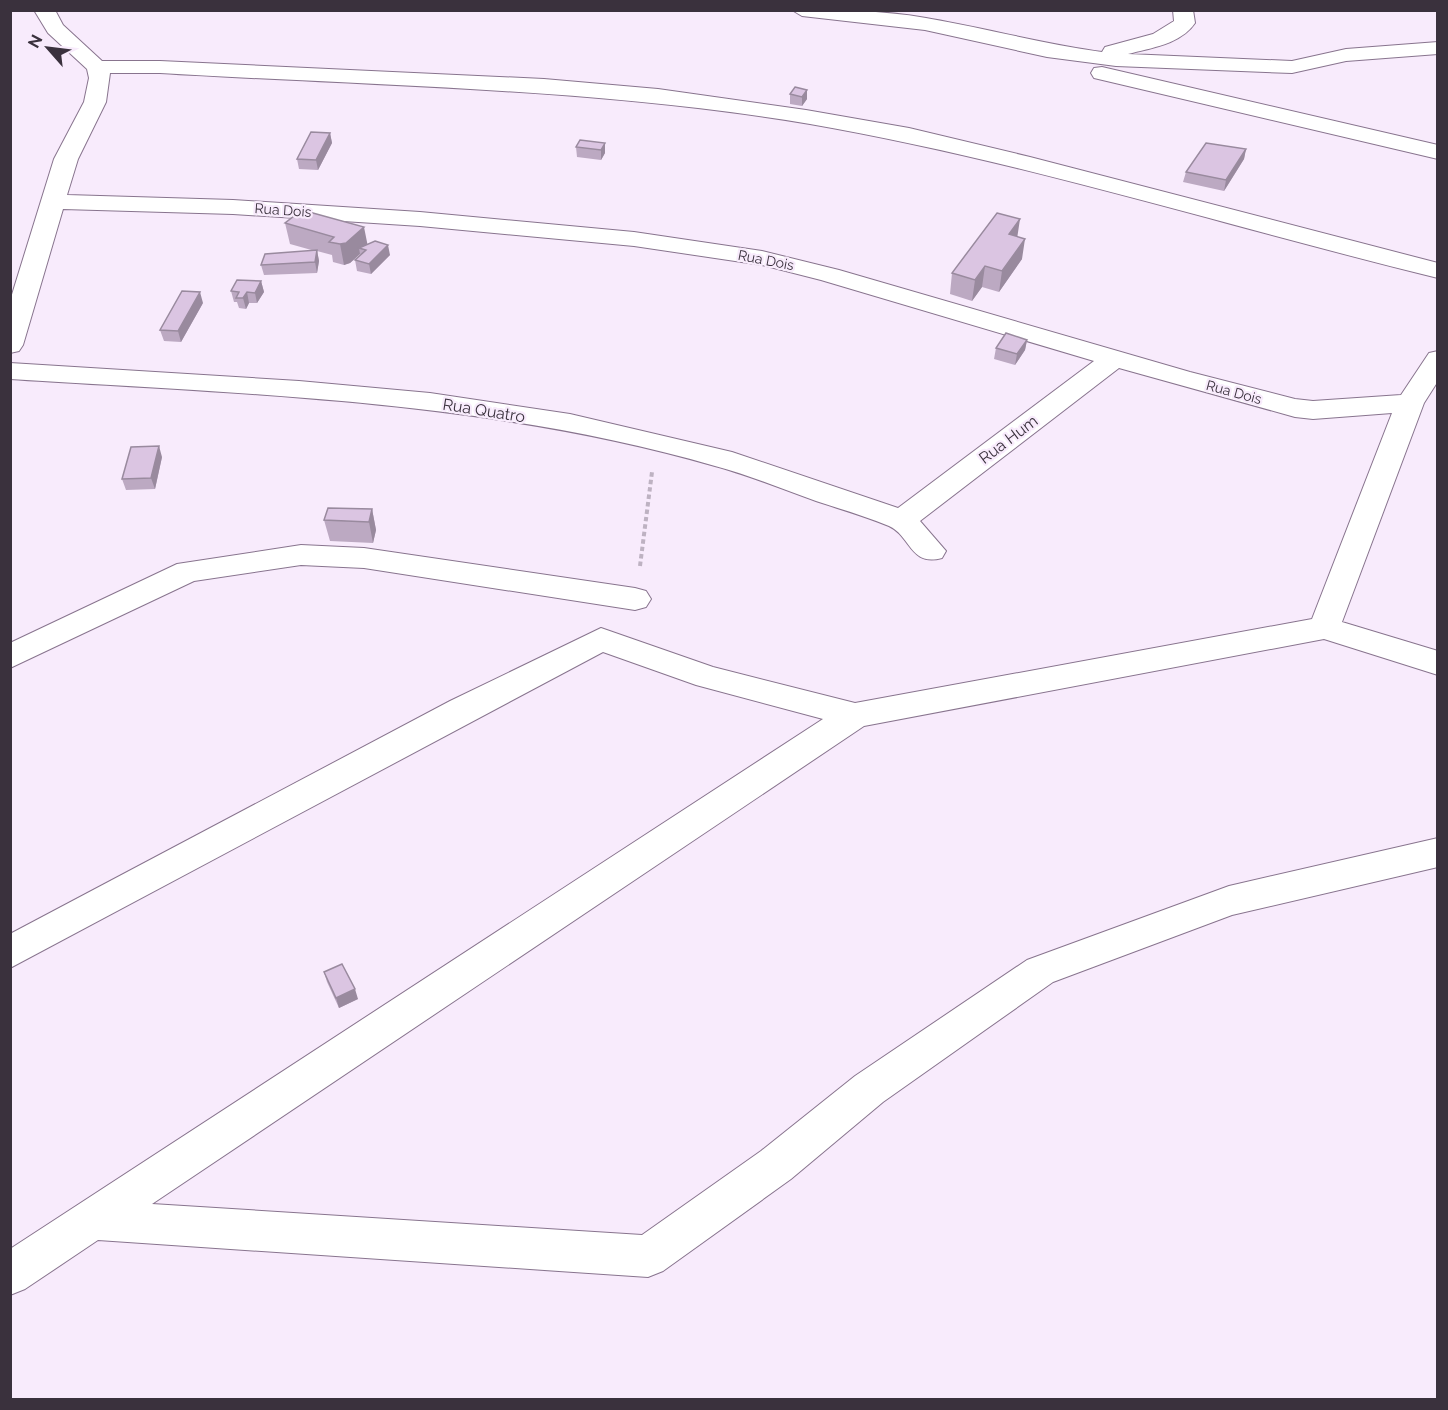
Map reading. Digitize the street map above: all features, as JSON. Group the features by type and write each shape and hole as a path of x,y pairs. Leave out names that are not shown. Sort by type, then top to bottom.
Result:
{"street":[{"path":"10,345 66,159 95,102 100,78 97,67 55,29 44,10"},
{"path":"802,10 925,24 1047,51 1097,58 1292,68 1346,55 1437,48"},
{"path":"1097,58 1172,33 1185,23 1184,10"},
{"path":"1047,51 1073,63 1140,84 1437,152"},
{"path":"97,67 160,67 424,82 544,86 658,96 806,117 909,135 1030,164 1437,271"},
{"name":"Rua Dois","path":"53,202 233,207 420,219 634,239 762,258 830,275 1114,359 1295,408 1313,410 1410,403"},
{"name":"Rua Hum","path":"902,520 1114,359"},
{"path":"1324,628 1410,403 1437,359"},
{"name":"Rua Quatro","path":"10,371 287,388 430,402 570,423 656,445 722,458 902,520 931,551"},
{"path":"10,657 188,571 301,555 364,558 635,598"},
{"path":"10,1274 855,715 1324,628 1437,663"},
{"path":"10,952 601,639 707,677 855,715"},
{"path":"94,1220 648,1256 776,1165 869,1089 1040,971 1229,901 1424,857 1437,852"}],"path":[{"path":"635,598 656,445"}],"building":[{"path":"795,87 807,90 802,97 790,94"},
{"path":"311,132 330,133 316,160 297,159"},
{"path":"580,140 605,143 601,150 576,147"},
{"path":"1206,143 1246,149 1226,180 1186,172"},
{"path":"302,210 364,227 346,243 329,242 334,237 285,223"},
{"path":"997,213 1020,219 1009,234 1025,239 1002,271 985,266 975,280 952,273"},
{"path":"375,241 388,245 369,264 355,260 366,250 359,248"},
{"path":"317,250 315,262 261,265 265,254"},
{"path":"237,280 261,281 255,293 247,292 243,298 236,298 239,292 231,291"},
{"path":"182,291 200,292 178,331 160,330"},
{"path":"1006,333 1027,340 1017,354 996,348"},
{"path":"159,446 151,478 122,479 131,447"},
{"path":"328,508 372,509 369,522 324,520"},
{"path":"342,964 355,989 336,998 324,972"}]}
